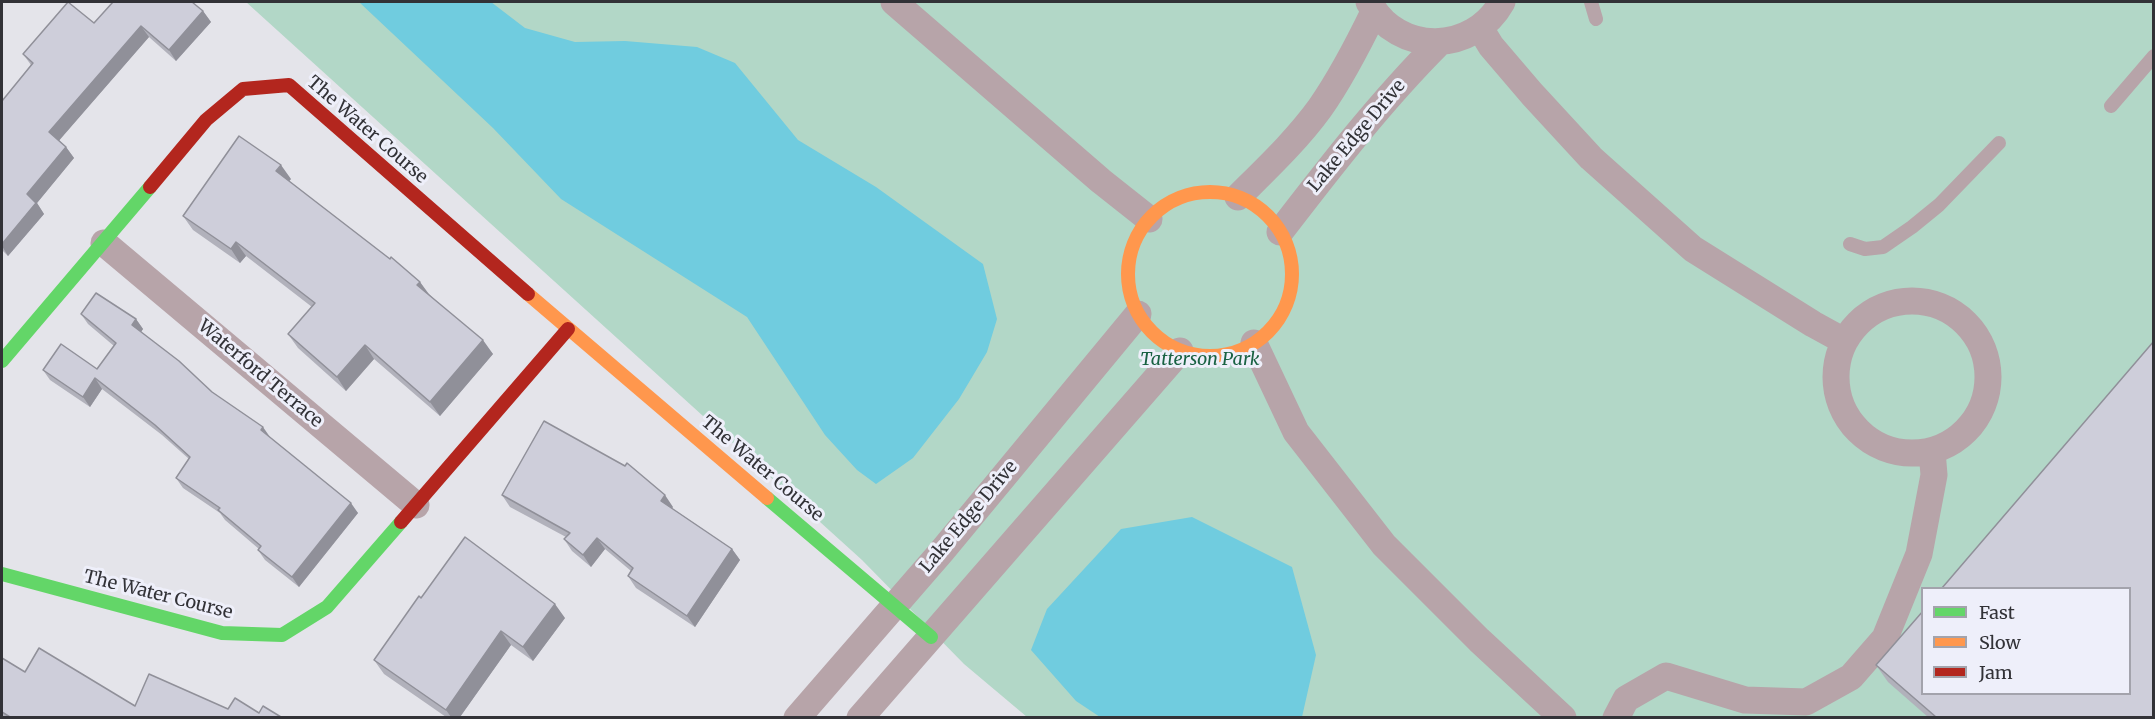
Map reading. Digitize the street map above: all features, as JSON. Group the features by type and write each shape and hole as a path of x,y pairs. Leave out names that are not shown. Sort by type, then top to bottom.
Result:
{"street":[{"path":"894,2 1101,181 1149,219"},
{"path":"1238,197 1284,150 1319,109 1349,63 1372,7 1389,26 1406,36 1439,43 1464,36 1480,28 1497,11 1502,2"},
{"path":"1480,28 1491,46 1591,158 1694,249 1844,341"},
{"name":"Lake Edge Drive","path":"1280,231 1397,87 1439,43"},
{"name":"The Water Course","path":"2,361 206,120 243,89 289,85 568,329 932,637"},
{"path":"1214,192 1238,197 1254,204 1269,217 1280,231 1288,250 1292,272 1290,292 1282,312 1270,329 1254,343 1231,353 1205,356 1180,351 1156,336 1138,314 1129,290 1128,265 1135,241 1149,219 1167,204 1190,194 1214,192"},
{"name":"Waterford Terrace","path":"104,243 416,505"},
{"path":"1909,301 1944,307 1962,317 1972,330 1984,354 1989,377 1985,403 1972,428 1949,445 1924,454 1896,453 1877,446 1843,412 1836,385 1836,366 1844,341 1854,326 1880,307 1909,301"},
{"name":"Lake Edge Drive","path":"797,717 942,551 1138,314"},
{"name":"The Water Course","path":"2,574 222,633 282,635 327,607 568,329"},
{"path":"1254,343 1296,432 1384,545 1479,640 1563,717"},
{"path":"860,717 1180,351"},
{"path":"1616,717 1626,699 1666,676 1745,700 1806,702 1851,677 1885,638 1919,554 1934,474 1932,451"}],"lane":[{"path":"1591,2 1596,20"},
{"path":"2111,106 2154,56"},
{"path":"1850,244 1864,249 1883,247 1939,205 1999,143"}],"green space":[{"name":"Tatterson Park","path":"246,2 2153,2 2153,717 1027,717 964,664 862,560"}],"water":[{"path":"359,2 491,2 525,28 575,42 625,41 697,47 735,63 798,140 876,187 983,264 997,319 987,352 959,399 913,458 876,484 857,470 825,435 747,317 561,199 493,128"},
{"path":"1192,517 1292,567 1316,655 1302,717 1100,717 1076,701 1031,650 1047,609 1121,529"}],"building":[{"path":"68,2 94,23 113,2 192,2 203,11 169,50 141,26 49,132 66,147 27,194 36,203 2,244 2,101 33,63 23,54"},
{"path":"239,136 281,165 276,171 390,259 391,257 420,282 417,285 483,340 430,402 365,345 337,377 288,334 315,303 236,242 231,249 183,216"},
{"path":"96,293 136,319 132,325 179,361 212,392 263,427 261,430 351,503 292,577 258,550 261,546 218,510 220,508 176,478 190,457 155,425 95,378 83,397 43,370 61,344 97,369 116,343 81,314"},
{"path":"2154,341 2154,717 1936,717 1876,665 1921,613 1921,695 2131,695 2131,587 1943,587"},
{"path":"544,421 625,466 627,463 665,495 661,501 732,549 687,616 628,576 633,568 597,538 583,555 564,539 570,533 502,495"},
{"path":"465,537 555,604 523,647 501,631 446,710 374,660 419,596 421,598"},
{"path":"39,648 135,706 149,674 228,709 235,698 259,713 263,706 281,717 10,717 2,712 2,658 25,672"}],"traffic: fast":[{"path":"2,361 150,187"},
{"path":"767,498 931,637"},
{"path":"2,574 222,633 282,635 327,607 401,522"}],"traffic: slow":[{"path":"1210,192 1241,199 1268,216 1285,243 1292,274 1285,305 1268,332 1241,349 1210,356 1179,349 1152,332 1135,305 1128,274 1135,243 1152,216 1179,199 1210,192"},
{"path":"528,294 767,498"}],"traffic: jam":[{"path":"150,187 206,120 243,89 289,85 528,294"},
{"path":"401,522 568,329"}]}
